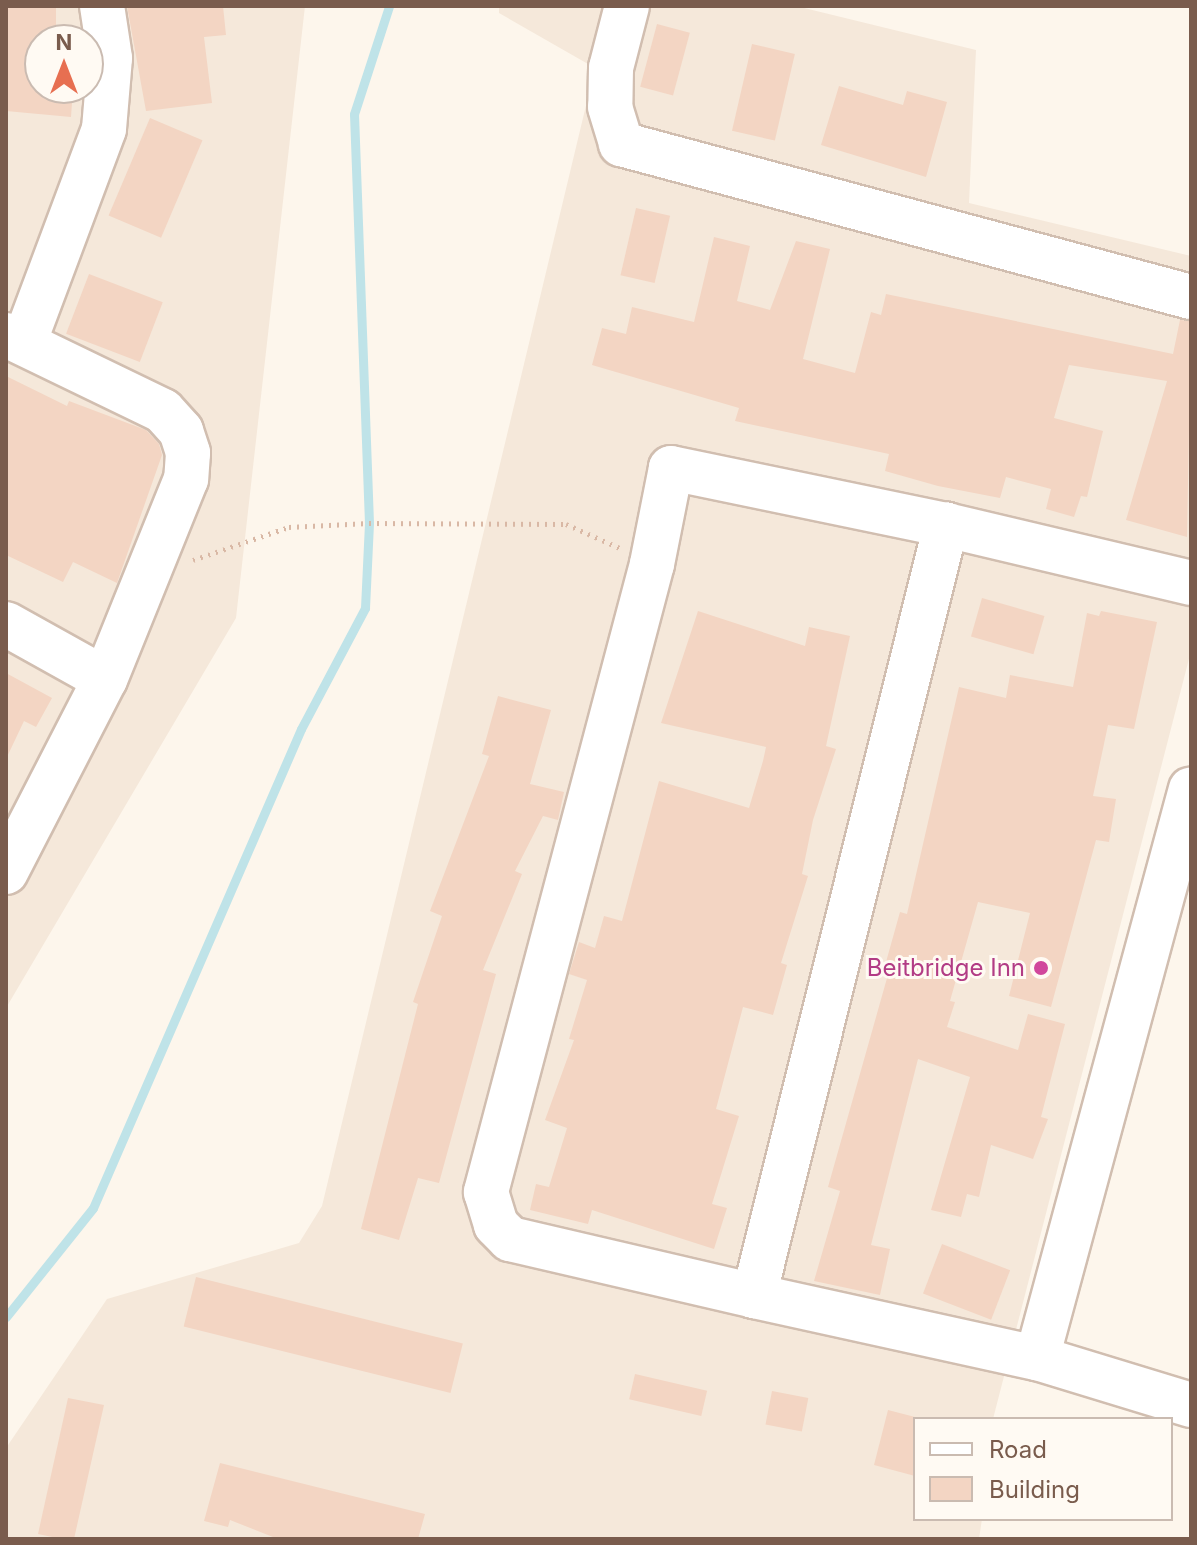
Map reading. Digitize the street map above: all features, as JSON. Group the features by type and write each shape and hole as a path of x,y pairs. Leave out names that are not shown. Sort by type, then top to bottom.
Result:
{"street":[{"path":"6,872 105,679 186,479 181,431 163,411 15,339 104,129 110,58 102,6"},
{"path":"627,6 611,68 610,107 621,144 1191,297"},
{"path":"1191,583 946,525 671,468 652,564 486,1192 496,1225 510,1239 1037,1358 1191,1405"},
{"path":"754,1296 946,525"},
{"path":"6,624 105,679"},
{"path":"1037,1358 1191,789"}],"path":[{"path":"146,576 265,533 369,523 566,524 652,564"}],"shaded area":[{"path":"6,6 305,6 236,618 6,1008"},
{"path":"499,6 796,6 976,50 969,203 1191,256 1191,651 994,1417 913,1417 913,1521 982,1521 979,1539 6,1539 6,1448 107,1299 299,1243 322,1206 595,68 499,13"}],"building":[{"path":"6,6 56,6 56,24 24,24 24,104 72,104 71,117 6,111"},
{"path":"127,6 223,6 226,35 204,37 212,103 146,111"},
{"path":"657,24 690,33 673,96 640,87"},
{"path":"752,44 795,54 775,141 732,131"},
{"path":"839,86 903,105 907,91 947,102 926,177 821,145"},
{"path":"150,118 202,140 161,238 109,216"},
{"path":"636,208 670,216 655,283 620,275"},
{"path":"714,237 750,246 737,301 770,310 796,241 830,249 803,359 855,373 871,312 881,315 886,294 1173,354 1180,320 1191,321 1187,537 1126,520 1167,381 1069,365 1054,418 1103,431 1087,497 1081,496 1074,517 1046,509 1051,489 1006,477 1000,498 938,486 885,471 889,454 735,421 739,408 592,365 602,328 626,334 632,307 694,322"},
{"path":"89,274 163,302 140,362 66,334"},
{"path":"6,376 67,406 69,401 146,430 159,444 162,455 117,583 73,562 63,582 6,555"},
{"path":"982,598 1044,616 1033,654 971,636"},
{"path":"698,611 805,646 809,627 850,636 826,746 836,749 813,820 802,874 808,876 781,963 787,965 773,1015 743,1007 716,1109 739,1116 712,1204 727,1208 714,1249 592,1210 588,1224 530,1210 536,1184 549,1187 567,1128 545,1120 574,1040 569,1039 587,980 569,974 579,942 595,948 604,916 622,921 659,781 749,808 763,761 766,747 661,723"},
{"path":"1101,611 1157,622 1134,729 1108,725 1093,796 1116,799 1109,842 1096,840 1051,1007 1009,996 1030,913 978,902 950,1001 955,1002 947,1027 1018,1050 1028,1014 1065,1024 1041,1117 1048,1119 1033,1159 991,1145 979,1197 967,1194 961,1217 931,1210 970,1077 918,1059 871,1245 890,1249 880,1295 814,1281 840,1191 828,1187 891,964 886,962 900,912 907,914 959,687 1006,698 1010,675 1073,687 1087,613 1099,616"},
{"path":"6,673 52,698 36,727 24,721 6,759"},
{"path":"498,696 551,710 530,784 564,792 558,820 543,816 515,871 522,874 483,970 496,974 439,1183 418,1178 399,1240 361,1229 418,1004 413,1002 442,916 430,911 489,756 482,754"},
{"path":"942,1244 1010,1270 991,1320 923,1293"},
{"path":"196,1277 463,1344 450,1393 184,1326"},
{"path":"635,1374 707,1391 701,1416 629,1399"},
{"path":"772,1391 808,1398 802,1431 766,1424"},
{"path":"68,1398 104,1405 74,1539 62,1539 38,1534"},
{"path":"888,1410 915,1417 913,1475 874,1465"},
{"path":"220,1463 425,1514 418,1539 278,1539 230,1520 228,1527 204,1521"}],"waterway":[{"path":"6,1317 93,1208 301,729 365,608 369,523 354,114 389,6"}],"place":[{"name":"Beitbridge Inn","path":"1041,968"}]}
